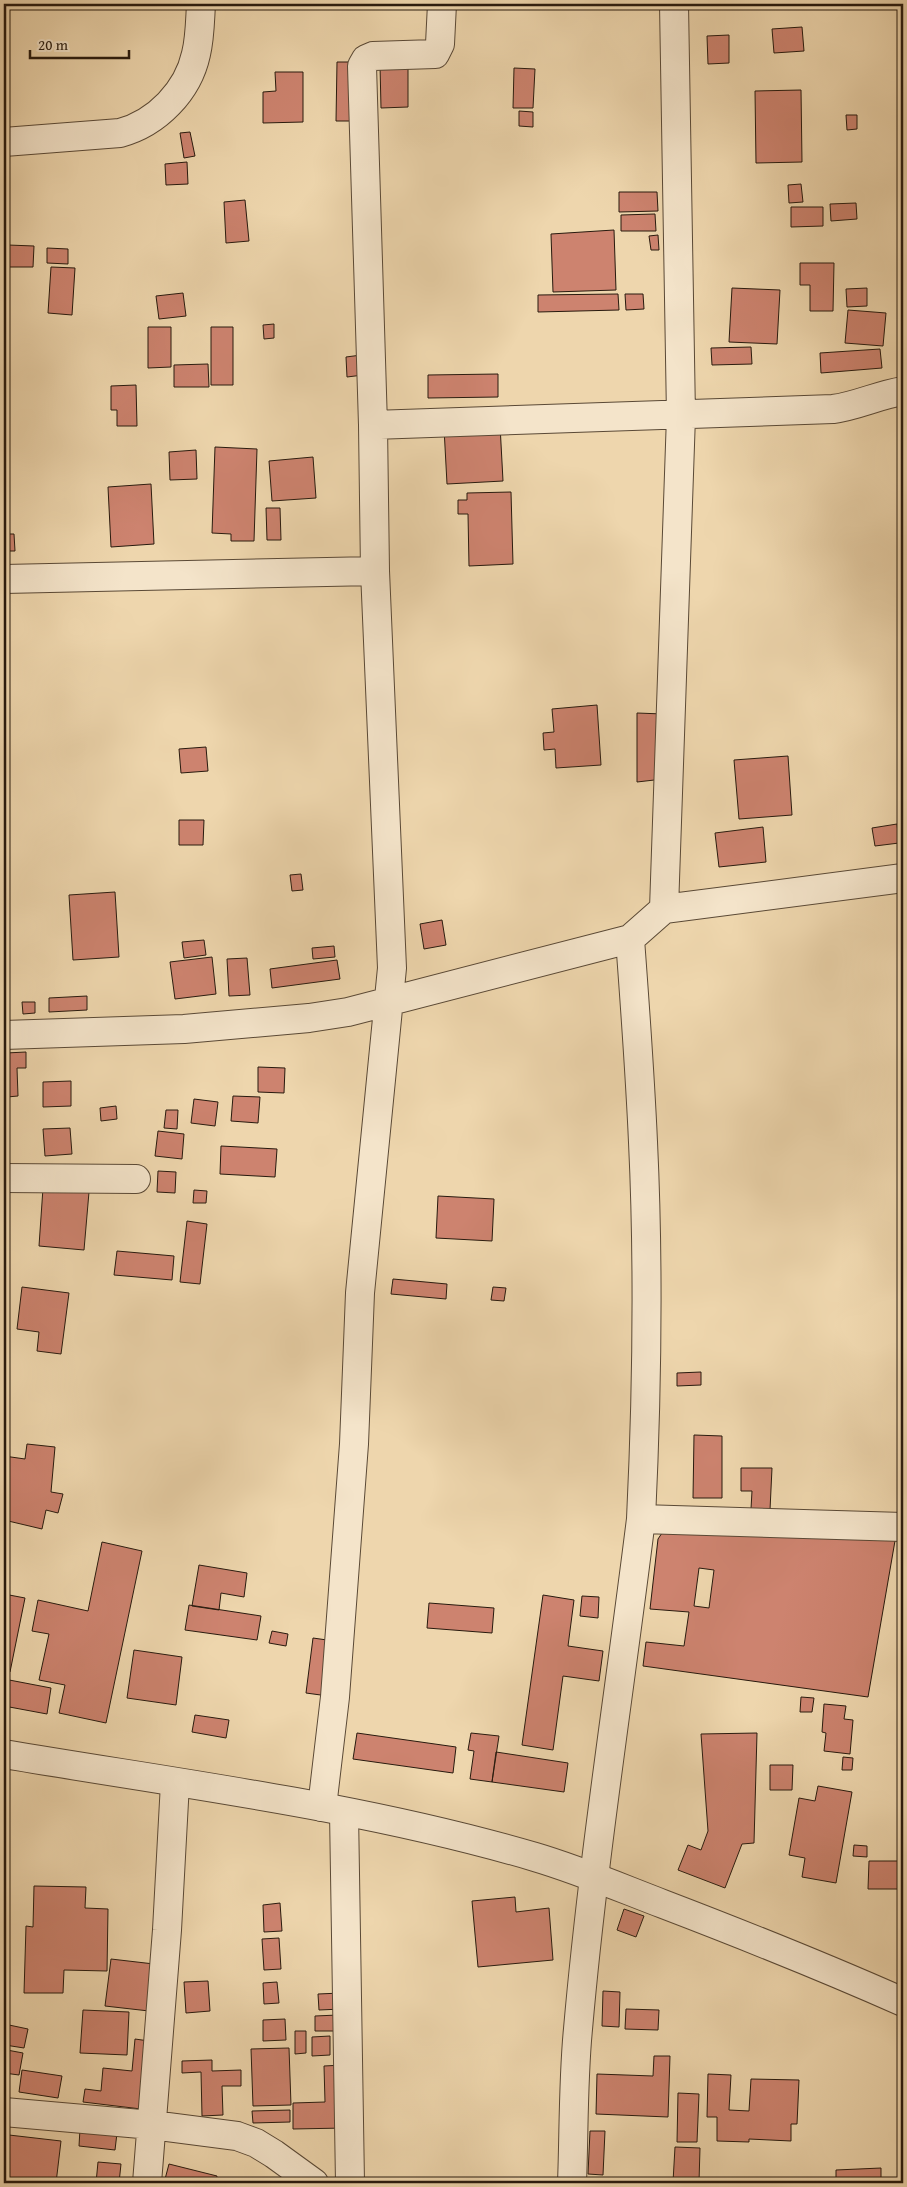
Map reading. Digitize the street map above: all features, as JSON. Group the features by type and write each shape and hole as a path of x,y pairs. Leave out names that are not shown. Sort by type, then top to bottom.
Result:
{"street":[{"path":"4,142 120,133 131,130 156,116 181,88 190,74 196,54 201,4"},
{"path":"350,2183 333,1809 335,1697 354,1444 360,1293 383,1051 390,1001 392,942 384,816 375,571 373,425 362,66 366,59 373,56 435,54 440,44 442,4"},
{"path":"664,909 681,416 674,4"},
{"path":"373,425 681,416 832,409 881,395 903,391"},
{"path":"4,579 375,571"},
{"path":"4,1035 184,1029 267,1023 348,1012 630,939 664,909 903,878"},
{"path":"572,2183 578,2031 594,1876 641,1520 647,1364 643,1143 630,939"},
{"path":"4,1178 136,1180"},
{"path":"641,1520 903,1527"},
{"path":"4,1754 333,1809 534,1856 594,1876 807,1960 903,2002"},
{"path":"147,2183 167,1930 174,1783"},
{"path":"4,2112 152,2125 237,2136 268,2151 314,2183"}],"building":[{"path":"802,27 804,51 774,53 772,29"},
{"path":"729,35 729,63 708,64 707,36"},
{"path":"337,62 359,62 358,121 336,121"},
{"path":"408,64 408,107 381,108 380,65"},
{"path":"514,68 535,69 533,108 513,108"},
{"path":"275,72 303,72 303,122 263,123 263,92 276,91"},
{"path":"801,90 802,162 756,163 755,91"},
{"path":"519,111 533,112 533,127 519,126"},
{"path":"846,115 857,115 857,129 847,130"},
{"path":"190,132 195,156 184,158 180,133"},
{"path":"187,162 188,184 166,185 165,164"},
{"path":"801,184 803,202 789,203 788,185"},
{"path":"619,192 657,192 658,211 619,212"},
{"path":"245,200 249,241 226,243 224,202"},
{"path":"856,203 857,219 831,221 830,204"},
{"path":"791,207 823,207 823,226 791,227"},
{"path":"655,214 656,231 621,231 621,215"},
{"path":"614,230 616,290 553,292 551,234"},
{"path":"658,235 659,250 651,250 649,236"},
{"path":"8,245 34,246 33,267 8,267"},
{"path":"47,248 68,249 68,264 47,263"},
{"path":"800,263 834,263 833,311 810,311 810,285 800,285"},
{"path":"51,267 75,268 72,315 48,313"},
{"path":"732,288 780,290 777,344 729,342"},
{"path":"867,288 867,306 847,307 846,289"},
{"path":"183,293 186,316 159,319 156,296"},
{"path":"618,294 619,310 538,312 538,295"},
{"path":"625,294 643,294 644,309 626,310"},
{"path":"848,310 886,313 883,346 845,343"},
{"path":"274,324 274,338 264,339 263,325"},
{"path":"148,327 171,327 171,367 148,368"},
{"path":"211,327 233,327 233,385 211,385"},
{"path":"751,347 752,364 712,365 711,348"},
{"path":"880,349 882,368 821,373 820,353"},
{"path":"369,354 371,374 347,377 346,357"},
{"path":"208,364 209,387 174,387 174,365"},
{"path":"498,374 498,397 428,398 428,375"},
{"path":"136,385 137,426 117,426 117,410 111,410 111,386"},
{"path":"500,425 503,481 447,484 444,428"},
{"path":"215,447 257,449 254,541 231,541 231,534 212,533"},
{"path":"196,450 197,479 170,480 169,452"},
{"path":"313,457 316,498 272,501 269,461"},
{"path":"151,484 154,544 111,547 108,487"},
{"path":"511,492 513,564 469,566 468,514 458,514 458,500 467,500 467,493"},
{"path":"266,508 280,508 281,540 267,540"},
{"path":"4,534 14,534 15,551 4,551"},
{"path":"597,705 601,765 556,768 555,749 544,750 543,733 554,732 552,709"},
{"path":"637,713 663,714 663,779 637,782"},
{"path":"206,747 208,771 181,773 179,749"},
{"path":"788,756 792,815 739,819 734,760"},
{"path":"179,820 204,820 203,845 179,845"},
{"path":"897,824 899,843 875,846 872,828"},
{"path":"763,827 766,862 719,867 715,833"},
{"path":"301,874 303,890 292,891 290,875"},
{"path":"115,892 119,957 73,960 69,895"},
{"path":"442,920 446,945 424,949 420,924"},
{"path":"204,940 206,955 184,958 182,942"},
{"path":"334,946 335,957 313,959 312,948"},
{"path":"212,957 216,994 175,999 170,962"},
{"path":"247,958 250,995 229,996 227,959"},
{"path":"337,960 340,979 272,988 270,969"},
{"path":"87,996 87,1010 49,1012 49,998"},
{"path":"22,1002 35,1002 35,1013 23,1014"},
{"path":"26,1052 26,1068 17,1068 18,1096 7,1097 6,1053"},
{"path":"258,1067 285,1068 284,1093 258,1092"},
{"path":"71,1081 71,1106 43,1107 43,1082"},
{"path":"233,1096 260,1097 258,1123 231,1121"},
{"path":"194,1099 218,1102 215,1126 191,1123"},
{"path":"116,1106 117,1119 101,1121 100,1108"},
{"path":"166,1110 178,1110 177,1129 164,1128"},
{"path":"70,1128 72,1154 45,1156 43,1129"},
{"path":"158,1131 184,1134 182,1159 155,1156"},
{"path":"221,1146 277,1149 275,1177 220,1174"},
{"path":"158,1171 176,1172 175,1193 157,1192"},
{"path":"43,1188 89,1192 84,1250 39,1246"},
{"path":"194,1190 207,1191 206,1203 193,1203"},
{"path":"438,1196 494,1199 492,1241 436,1238"},
{"path":"187,1221 207,1224 200,1284 180,1282"},
{"path":"117,1251 174,1256 172,1280 114,1275"},
{"path":"393,1279 447,1284 446,1299 391,1294"},
{"path":"22,1287 69,1293 61,1354 37,1351 39,1332 17,1329"},
{"path":"493,1287 506,1288 504,1301 491,1300"},
{"path":"701,1372 701,1385 677,1386 677,1373"},
{"path":"694,1435 722,1436 722,1498 693,1498"},
{"path":"27,1444 55,1447 51,1492 63,1494 58,1513 46,1510 42,1529 4,1520 4,1456 25,1459"},
{"path":"741,1468 772,1468 770,1510 751,1509 752,1491 741,1491"},
{"path":"666,1527 896,1535 868,1697 643,1666 646,1642 684,1646 689,1612 650,1609 658,1539","holes":["699,1568 714,1570 709,1608 694,1606"]},
{"path":"102,1542 142,1551 106,1723 59,1713 65,1685 39,1680 49,1634 32,1631 38,1600 88,1611"},
{"path":"199,1565 247,1573 244,1597 221,1593 219,1610 192,1606"},
{"path":"4,1594 25,1598 10,1672 4,1671"},
{"path":"543,1595 574,1600 568,1646 603,1651 599,1681 563,1676 553,1750 522,1745"},
{"path":"582,1596 599,1597 598,1618 580,1616"},
{"path":"429,1603 494,1608 492,1633 427,1628"},
{"path":"189,1605 261,1616 257,1640 185,1630"},
{"path":"272,1631 288,1634 286,1646 269,1643"},
{"path":"313,1638 334,1641 328,1696 306,1693"},
{"path":"134,1650 182,1657 176,1705 127,1698"},
{"path":"4,1679 51,1688 47,1714 4,1706"},
{"path":"801,1697 814,1698 812,1712 800,1712"},
{"path":"824,1704 846,1706 844,1719 853,1720 850,1754 824,1751 826,1733 822,1732"},
{"path":"195,1715 229,1720 226,1738 192,1732"},
{"path":"357,1733 456,1747 453,1773 353,1759"},
{"path":"471,1733 499,1736 492,1782 470,1779 474,1751 468,1750"},
{"path":"757,1733 754,1843 742,1844 725,1888 678,1870 688,1845 701,1850 708,1831 701,1734"},
{"path":"496,1752 568,1763 564,1792 492,1782"},
{"path":"843,1757 853,1758 852,1770 842,1770"},
{"path":"770,1765 793,1765 792,1790 770,1790"},
{"path":"818,1786 852,1792 836,1883 802,1877 805,1858 789,1855 799,1798 815,1801"},
{"path":"854,1845 867,1846 867,1857 853,1856"},
{"path":"869,1861 900,1861 899,1889 868,1889"},
{"path":"34,1886 86,1887 85,1908 108,1909 107,1971 64,1970 63,1993 24,1993 26,1926 33,1927"},
{"path":"515,1897 516,1912 549,1908 553,1960 478,1967 472,1901"},
{"path":"280,1903 282,1931 264,1932 263,1905"},
{"path":"624,1909 644,1916 636,1937 617,1930"},
{"path":"279,1938 281,1969 264,1970 262,1939"},
{"path":"111,1959 154,1964 149,2011 105,2006"},
{"path":"208,1981 210,2011 186,2013 184,1982"},
{"path":"277,1982 279,2003 264,2004 263,1983"},
{"path":"603,1991 620,1992 619,2027 602,2026"},
{"path":"341,1993 342,2009 319,2010 318,1994"},
{"path":"626,2009 659,2010 658,2030 625,2029"},
{"path":"83,2010 129,2012 127,2055 80,2053"},
{"path":"338,2015 338,2031 315,2031 315,2016"},
{"path":"285,2019 286,2040 263,2041 263,2020"},
{"path":"9,2025 28,2029 24,2048 5,2045"},
{"path":"295,2031 306,2031 306,2053 295,2054"},
{"path":"330,2036 330,2055 312,2056 312,2037"},
{"path":"135,2039 149,2041 141,2109 83,2102 85,2089 101,2091 103,2068 132,2071"},
{"path":"289,2048 291,2105 253,2106 251,2049"},
{"path":"7,2050 23,2053 19,2075 4,2073"},
{"path":"654,2056 670,2056 668,2117 596,2114 597,2074 653,2076"},
{"path":"212,2060 212,2071 241,2070 241,2086 222,2086 223,2115 202,2116 201,2072 182,2073 182,2061"},
{"path":"343,2065 345,2128 293,2129 293,2103 325,2102 324,2066"},
{"path":"22,2070 62,2076 58,2098 19,2092"},
{"path":"708,2074 731,2075 729,2110 749,2111 751,2079 799,2080 797,2124 791,2124 791,2141 749,2139 749,2142 717,2141 717,2117 707,2117"},
{"path":"678,2093 699,2094 697,2142 677,2142"},
{"path":"290,2110 290,2122 253,2123 252,2111"},
{"path":"80,2129 117,2133 115,2150 79,2146"},
{"path":"590,2131 605,2131 603,2175 588,2174"},
{"path":"9,2135 61,2141 56,2183 4,2183"},
{"path":"675,2147 700,2148 699,2182 673,2182"},
{"path":"98,2162 121,2164 119,2183 96,2183"},
{"path":"169,2164 217,2176 216,2183 164,2183"},
{"path":"881,2168 881,2183 836,2183 836,2170"},
{"path":"601,2179 634,2180 634,2183 601,2183"}]}
